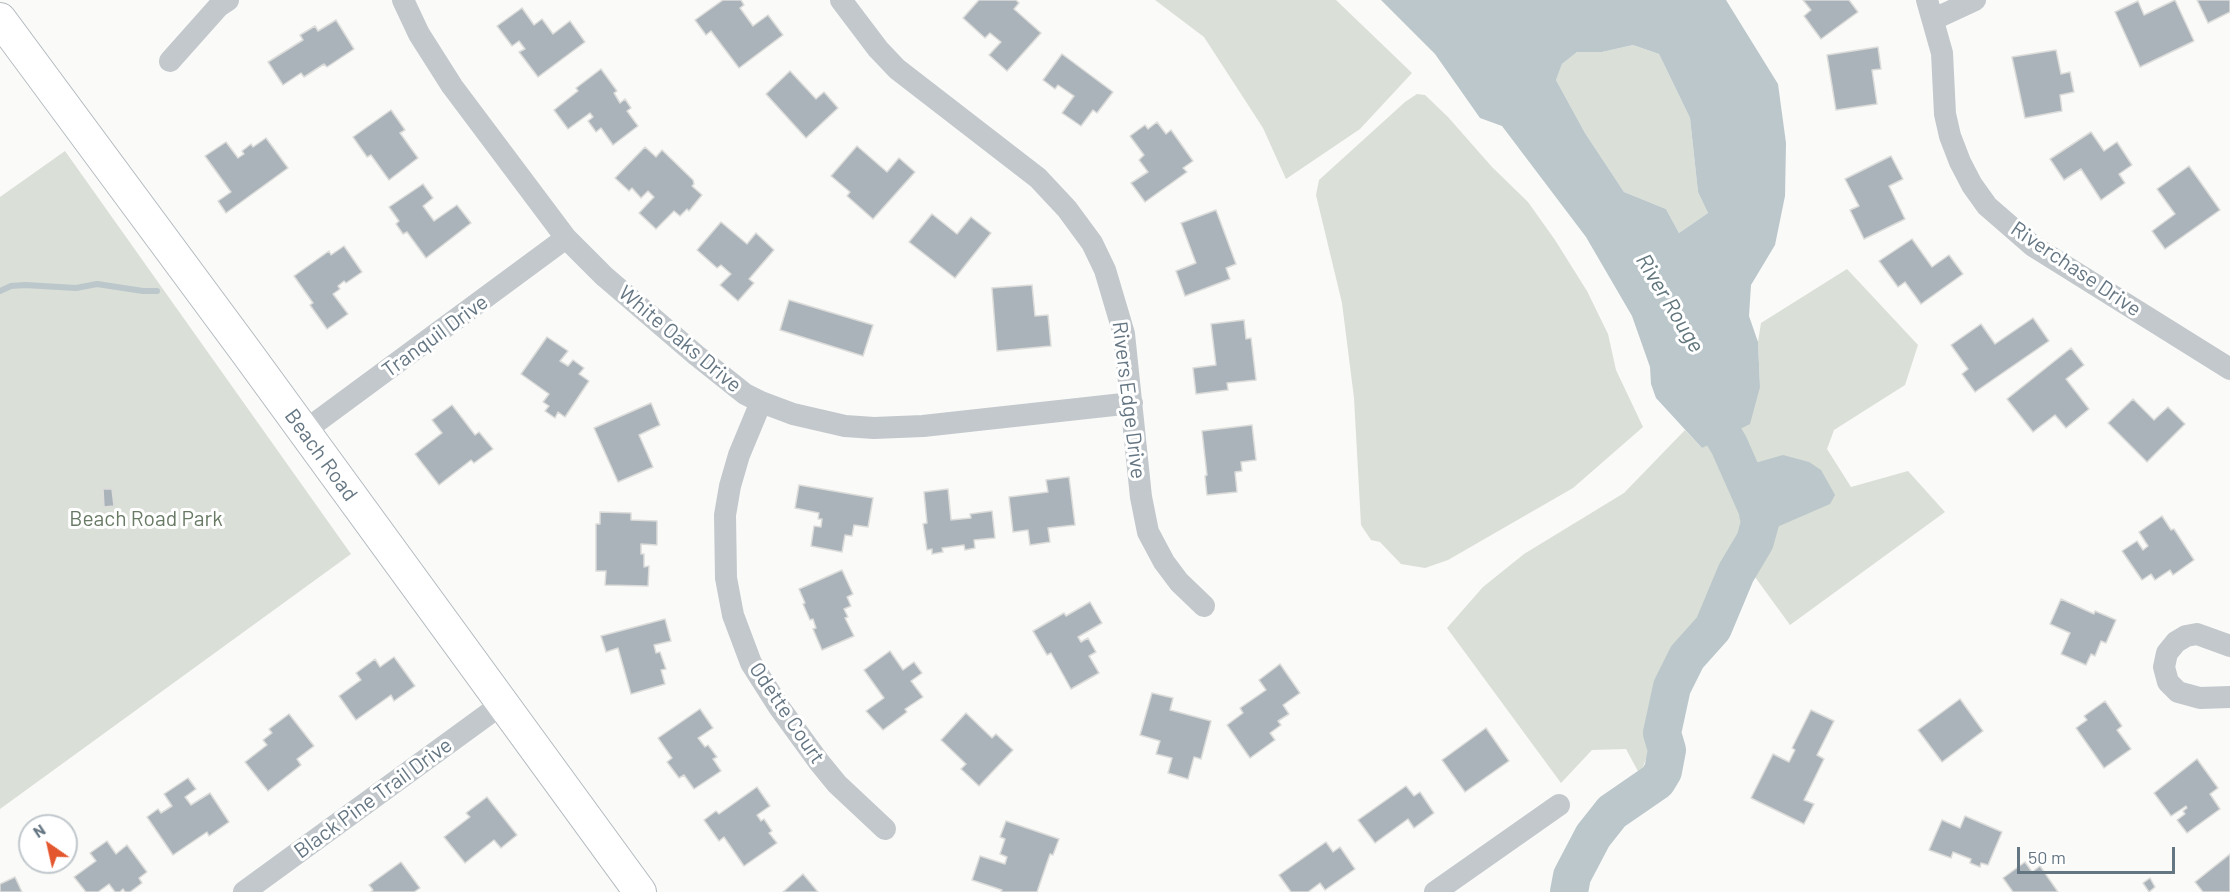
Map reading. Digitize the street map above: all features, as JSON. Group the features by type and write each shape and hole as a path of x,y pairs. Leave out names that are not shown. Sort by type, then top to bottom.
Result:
{"street":[{"path":"171,61 219,6 228,0"},
{"name":"White Oaks Drive","path":"403,0 424,42 452,86 566,238 604,276 723,378 761,402 819,421 874,428 923,426 1132,403"},
{"name":"Rivers Edge Drive","path":"841,0 878,49 897,69 1029,171 1067,209 1092,243 1105,270 1124,334 1141,497 1148,532 1164,562 1179,582 1204,606"},
{"path":"1931,9 1975,0"},
{"name":"Riverchase Drive","path":"1931,9 1942,53 1943,93 1950,136 1972,185 1987,206 2033,246 2230,369"},
{"name":"Beach Road","path":"0,20 640,892"},
{"name":"Tranquil Drive","path":"303,432 566,238"},
{"name":"Odette Court","path":"761,402 739,455 725,515 726,578 734,615 751,663 779,707 837,784 885,829"},
{"path":"2230,646 2197,634 2186,636 2176,642 2167,653 2164,667 2168,682 2178,692 2200,698 2230,697"},
{"name":"Black Pine Trail Drive","path":"244,892 502,704"},
{"path":"1435,892 1559,805"}],"green space":[{"path":"1155,0 1336,0 1412,73 1360,129 1286,179 1263,128 1204,37"},
{"path":"1633,45 1659,54 1690,118 1698,192 1708,213 1679,233 1666,209 1624,192 1585,133 1556,80 1562,64 1577,52 1602,52"},
{"path":"1417,94 1425,95 1448,117 1492,167 1528,202 1555,240 1587,291 1608,334 1616,370 1643,427 1573,488 1448,560 1425,568 1401,564 1380,542 1371,540 1361,525 1354,398 1342,303 1316,195 1319,180 1405,102"},
{"name":"Beach Road Park","path":"65,151 351,554 0,809 0,197"},
{"path":"1847,269 1918,345 1905,385 1834,430 1827,449 1851,487 1908,471 1945,512 1790,625 1755,577 1721,592 1703,628 1674,655 1655,687 1656,732 1640,775 1626,749 1592,750 1561,783 1447,628 1483,587 1524,554 1624,493 1685,430 1702,448 1760,387 1758,342 1761,323"}],"water":[{"path":"1381,0 1726,0 1778,84 1786,143 1785,196 1775,245 1751,285 1749,316 1758,342 1760,387 1750,424 1702,448 1656,398 1651,384 1650,367 1632,316 1586,237 1502,126 1480,118 1435,54","holes":["1633,45 1659,54 1690,118 1698,192 1708,213 1679,233 1666,209 1624,192 1585,133 1556,80 1562,64 1577,52 1602,52"]},
{"path":"1783,455 1809,462 1821,470 1835,495 1830,504 1777,527 1771,533 1749,532 1747,519 1736,500 1732,478 1748,465"}],"building":[{"path":"723,0 741,0 744,5 740,8 753,26 768,15 783,35 739,68 711,31 706,35 695,20"},
{"path":"979,0 1016,0 1019,3 1014,9 1041,33 1007,71 989,55 1001,42 990,33 985,38 963,18"},
{"path":"1803,0 1849,0 1858,12 1821,39 1804,16 1811,10"},
{"path":"2175,0 2194,41 2140,67 2115,12 2138,1 2144,15"},
{"path":"2197,0 2230,0 2230,12 2208,23"},
{"path":"522,8 534,25 542,19 553,34 570,21 585,42 538,77 519,52 525,49 519,41 512,46 497,26"},
{"path":"336,20 354,49 327,67 324,64 304,77 301,73 283,85 268,62 303,40 300,35 315,26 318,31"},
{"path":"1878,47 1881,69 1872,70 1877,104 1836,110 1827,55"},
{"path":"2056,50 2061,74 2070,72 2074,92 2060,95 2062,111 2025,118 2012,57"},
{"path":"1062,54 1113,92 1097,113 1093,110 1081,126 1062,113 1074,96 1058,85 1055,89 1043,80"},
{"path":"601,69 617,91 614,93 620,103 625,99 631,108 627,111 638,126 613,145 601,128 596,132 588,121 593,117 590,113 568,129 554,110 578,91 576,88"},
{"path":"790,71 816,99 824,92 838,108 806,138 766,94"},
{"path":"391,110 405,130 400,133 418,158 389,180 371,155 367,157 353,137"},
{"path":"1157,122 1166,134 1171,130 1193,161 1183,168 1187,172 1145,202 1131,183 1148,172 1139,160 1144,155 1130,136 1145,125 1148,129"},
{"path":"2091,132 2104,151 2117,142 2132,165 2119,174 2125,183 2101,200 2081,169 2064,180 2050,159"},
{"path":"266,138 288,168 226,213 218,201 231,192 205,156 226,142 238,158 244,154 242,151 251,144 253,147"},
{"path":"857,146 887,172 899,158 915,172 873,219 847,196 850,192 831,176"},
{"path":"645,147 656,157 662,150 693,180 692,186 702,195 689,211 687,209 680,216 674,211 656,229 639,213 654,197 648,191 641,198 632,188 629,191 615,178"},
{"path":"1891,156 1903,179 1889,186 1905,219 1864,239 1850,210 1859,206 1845,179"},
{"path":"2189,166 2220,210 2165,249 2152,231 2175,214 2157,189"},
{"path":"423,184 433,198 423,206 434,221 457,205 471,223 426,258 407,232 403,234 396,224 399,221 389,207"},
{"path":"1216,210 1236,264 1226,268 1230,279 1185,296 1176,271 1196,263 1181,223"},
{"path":"932,214 957,234 971,217 991,233 955,278 909,242"},
{"path":"721,222 747,244 756,233 774,250 749,279 754,283 738,301 720,285 731,274 721,265 717,268 697,250"},
{"path":"1912,239 1932,267 1949,255 1963,274 1921,304 1905,282 1898,287 1879,261"},
{"path":"344,246 362,272 346,283 344,281 338,286 340,289 333,294 348,314 327,329 310,305 313,303 294,276 329,251 331,255"},
{"path":"1032,285 1035,316 1048,315 1051,346 997,351 992,288"},
{"path":"789,300 873,325 863,356 780,330"},
{"path":"2033,318 2049,341 1975,392 1962,374 1968,369 1951,345 1981,324 1995,344"},
{"path":"1244,320 1246,339 1251,338 1256,380 1227,383 1228,390 1196,394 1193,368 1216,365 1211,324"},
{"path":"547,337 568,351 560,361 568,366 573,360 584,368 579,374 589,381 565,417 558,412 555,418 545,411 549,406 543,402 549,394 521,374"},
{"path":"2071,348 2084,365 2066,379 2089,409 2066,428 2055,415 2033,432 2007,399"},
{"path":"2133,399 2154,420 2168,407 2185,424 2147,462 2108,423"},
{"path":"651,403 660,425 639,435 653,467 618,482 594,428"},
{"path":"452,405 475,435 479,432 493,449 474,463 471,460 439,485 415,454 442,433 432,420"},
{"path":"1252,425 1256,460 1241,462 1242,471 1235,472 1237,492 1207,495 1202,431"},
{"path":"1069,477 1075,525 1048,528 1050,542 1030,545 1028,530 1013,532 1009,497 1048,492 1046,480"},
{"path":"799,485 873,498 868,527 854,525 852,536 845,535 842,552 811,546 814,526 821,527 822,519 818,519 819,513 795,508"},
{"path":"103,489 112,489 114,506 104,507"},
{"path":"948,489 951,520 971,518 970,514 992,511 995,538 974,540 975,548 965,550 964,545 942,548 943,552 932,554 932,549 927,550 923,524 927,523 924,492"},
{"path":"600,512 631,513 631,520 657,521 657,545 641,544 644,567 649,566 648,586 605,585 606,571 596,571 596,524 600,524"},
{"path":"2162,516 2171,530 2174,529 2194,560 2173,575 2170,570 2155,580 2151,574 2142,580 2122,551 2137,541 2143,550 2148,546 2139,532"},
{"path":"842,570 853,594 847,597 851,606 844,609 848,617 845,618 854,636 822,650 813,629 816,628 813,619 810,620 799,589"},
{"path":"2061,599 2094,614 2095,611 2116,620 2106,643 2101,641 2095,656 2091,654 2086,665 2061,654 2070,633 2050,624"},
{"path":"1090,602 1102,623 1078,637 1081,642 1088,638 1096,652 1089,656 1099,673 1071,689 1051,653 1047,655 1033,631 1064,613 1066,616"},
{"path":"665,619 671,641 654,645 656,653 660,652 666,669 661,670 665,684 631,694 618,648 606,652 601,636"},
{"path":"890,651 903,670 914,662 922,673 911,681 923,697 905,709 907,712 883,730 866,711 884,698 864,670"},
{"path":"394,657 415,686 394,701 391,695 356,720 339,696 361,680 356,673 375,659 380,667"},
{"path":"1280,664 1300,693 1283,705 1289,714 1278,721 1281,725 1270,733 1275,740 1250,758 1227,725 1243,713 1240,708 1266,690 1259,680"},
{"path":"1152,693 1173,698 1170,710 1211,721 1201,759 1194,757 1188,779 1168,773 1172,758 1156,754 1160,741 1140,735"},
{"path":"1960,699 1983,731 1942,762 1918,730"},
{"path":"2105,701 2122,726 2117,730 2131,749 2104,768 2076,728 2087,720 2084,716"},
{"path":"700,709 713,728 698,738 705,747 708,745 717,757 713,759 721,771 694,789 684,775 679,778 667,762 672,758 658,738"},
{"path":"1811,710 1834,721 1817,755 1824,759 1804,800 1814,804 1804,824 1751,798 1773,754 1789,762 1795,750 1792,748"},
{"path":"966,713 992,738 996,734 1013,750 979,786 961,769 966,764 941,740"},
{"path":"289,714 314,746 297,759 301,765 268,791 245,762 267,745 263,740 272,733 269,729"},
{"path":"1486,728 1509,761 1465,792 1442,760"},
{"path":"2197,759 2218,788 2210,794 2220,809 2187,833 2177,820 2185,814 2183,811 2187,808 2186,806 2171,816 2154,793"},
{"path":"188,778 196,789 185,797 191,805 210,793 229,822 209,836 207,832 173,855 147,817 158,809 161,813 172,806 164,794"},
{"path":"1406,786 1414,796 1420,792 1434,813 1414,828 1408,819 1375,843 1358,820"},
{"path":"757,787 770,806 757,815 761,821 764,819 772,831 769,833 777,843 744,866 724,837 719,841 704,820 716,811 719,814"},
{"path":"487,797 517,835 501,848 494,840 465,863 444,837 470,817 466,813"},
{"path":"1965,816 2002,832 1988,865 1981,863 1980,867 1970,863 1971,859 1953,852 1951,858 1929,850 1942,820 1960,828"},
{"path":"1006,821 1059,839 1053,855 1050,854 1037,892 1001,892 1002,890 972,880 980,856 1005,864 1007,857 1000,854 1005,839 1000,837"},
{"path":"107,841 116,854 127,845 147,872 139,878 142,883 130,892 125,892 123,889 115,892 109,884 98,892 86,892 74,877 96,861 90,853"},
{"path":"1326,842 1333,852 1340,847 1355,869 1325,890 1320,883 1308,892 1291,892 1279,875"},
{"path":"2230,854 2230,892 2203,892 2195,882"},
{"path":"401,862 420,888 414,892 371,892 373,890 369,885"},
{"path":"2025,862 2032,872 2040,866 2058,892 2013,892 2003,878"},
{"path":"803,874 818,892 783,892 795,881"},
{"path":"15,877 22,892 0,892 0,884"},
{"path":"2150,878 2155,887 2149,892 2143,883"}],"waterway":[{"path":"0,291 11,286 76,288 97,284 157,291"},
{"name":"River Rouge","path":"1569,892 1572,876 1593,836 1612,812 1657,781 1663,771 1667,750 1662,733 1672,687 1687,657 1713,628 1736,573 1755,541 1760,523 1757,508 1729,445 1716,423 1711,389"}]}
